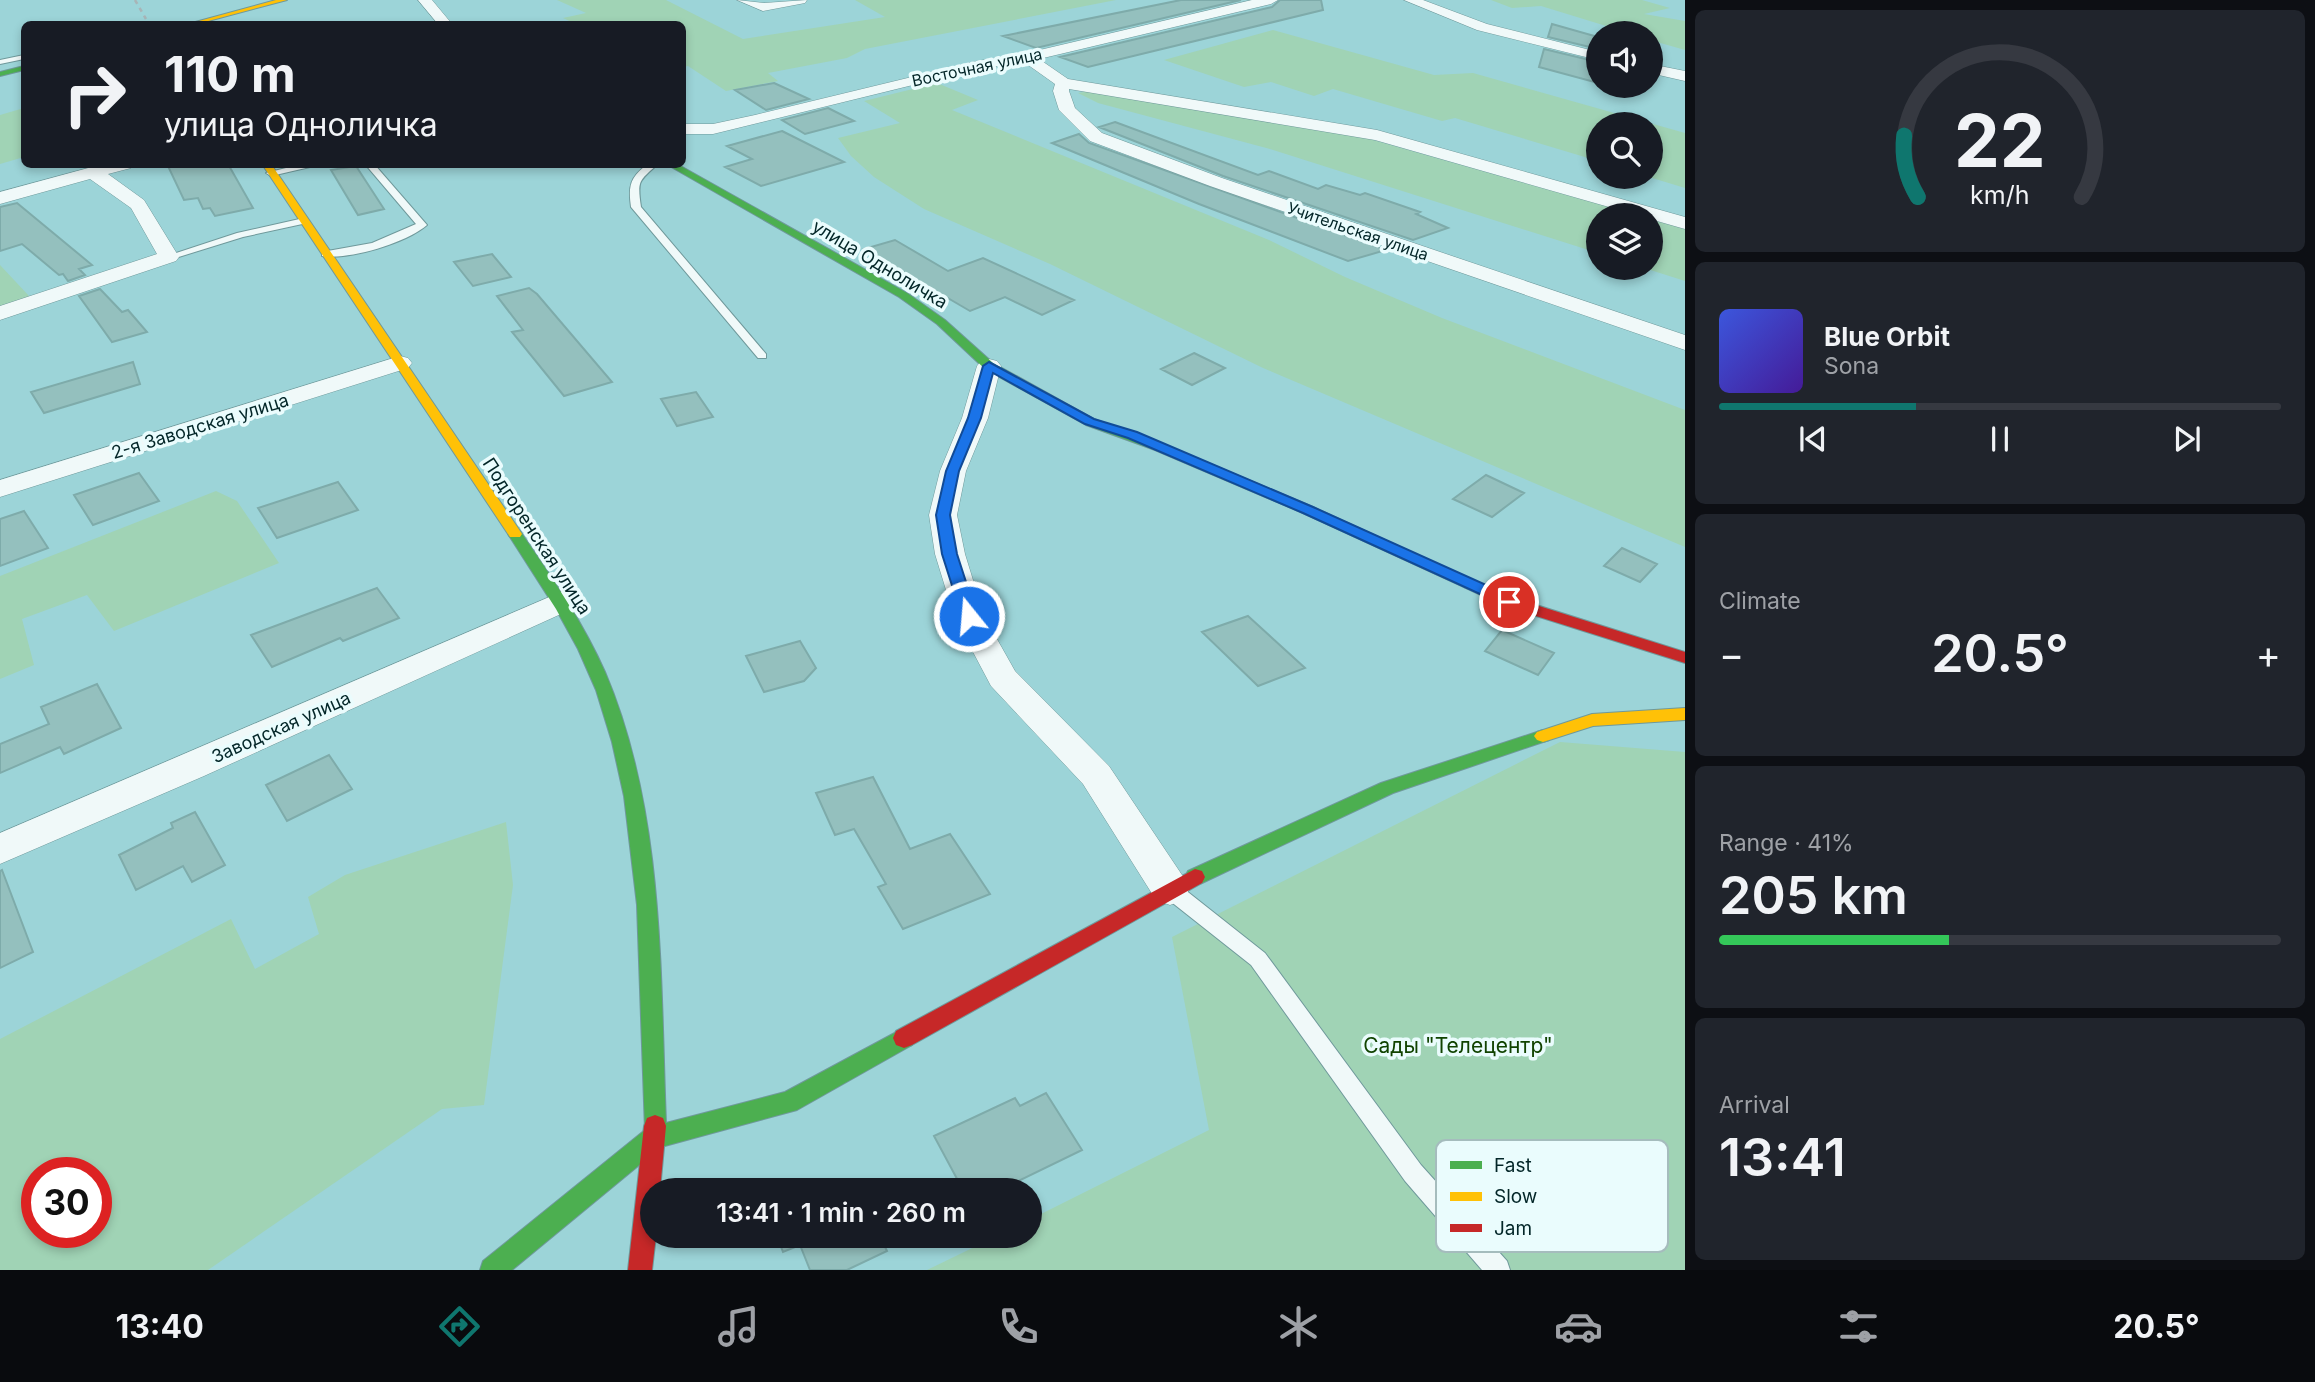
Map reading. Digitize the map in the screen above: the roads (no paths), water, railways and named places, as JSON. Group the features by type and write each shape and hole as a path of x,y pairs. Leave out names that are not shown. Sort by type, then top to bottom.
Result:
{"street":[{"path":"203,21 284,0"},
{"path":"425,0 442,21"},
{"path":"744,0 763,7 800,0"},
{"name":"Восточная улица","path":"686,129 713,129 978,65 1027,57 1271,0"},
{"path":"1411,0 1482,27 1586,53"},
{"path":"1027,57 1063,83 1377,135 1685,223"},
{"path":"0,75 21,62"},
{"path":"1663,71 1685,76"},
{"name":"Учительская улица","path":"1063,83 1061,91 1067,110 1096,137 1241,191 1685,342"},
{"path":"686,139 713,129"},
{"path":"0,198 111,168"},
{"name":"улица Одноличка","path":"677,168 903,295 941,322 989,366 1090,422 1132,435 1308,510 1509,602 1685,658"},
{"name":"Подгоренская улица","path":"269,169 561,602 604,689 631,777 645,895 655,1136 640,1270"},
{"path":"0,313 169,257 143,217 141,208 93,173"},
{"name":"2-я Заводская улица","path":"0,489 400,363"},
{"path":"989,366 975,418 953,471 943,515 950,554 969,616 1003,678 1096,775 1171,889"},
{"name":"Заводская улица","path":"0,849 192,767 561,602"},
{"path":"492,1270 655,1136 789,1102 1171,889 1387,788 1592,720 1685,714"}],"lane":[{"path":"0,51 21,61"},
{"path":"0,62 21,61"},
{"path":"326,254 354,253 374,247 422,225 372,168"},
{"path":"649,168 639,176 633,186 636,208 762,356"},
{"path":"169,257 241,235 304,221"},
{"path":"1171,889 1258,959 1413,1173 1436,1200"}],"railway":[{"path":"135,0 146,19"}],"park label":[{"name":"Сады \"Телецентр\"","path":"1458,1045"}]}
